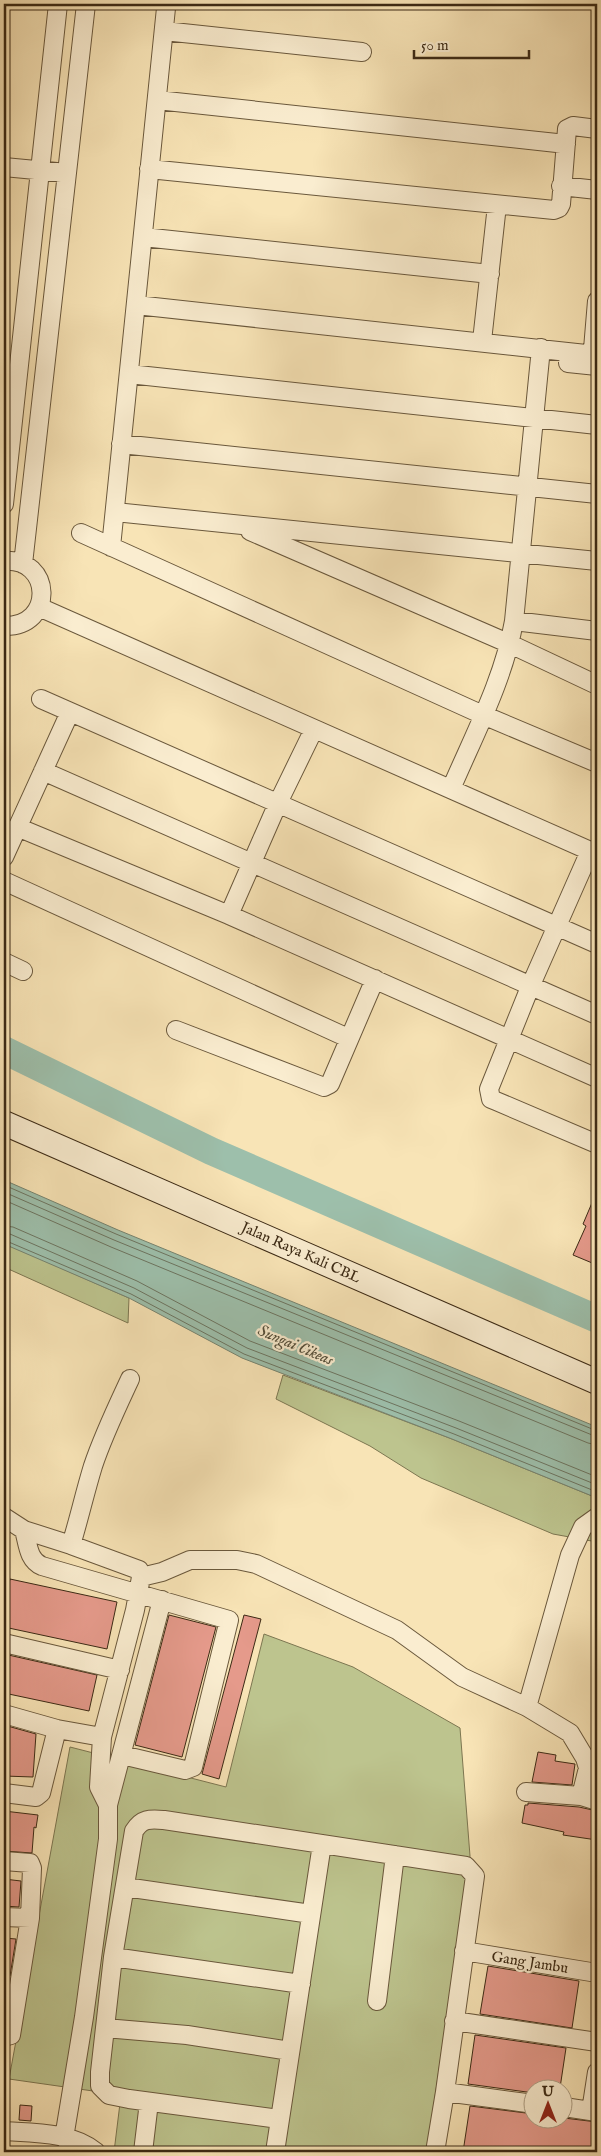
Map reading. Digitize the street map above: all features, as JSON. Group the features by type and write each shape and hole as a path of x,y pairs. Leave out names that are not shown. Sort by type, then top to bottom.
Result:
{"main road":[{"name":"Jalan Raya Kali CBL","path":"4,1123 597,1382"}],"street":[{"path":"4,504 58,4"},
{"path":"22,564 86,4"},
{"path":"111,547 166,8"},
{"path":"164,31 362,52"},
{"path":"157,100 566,144"},
{"path":"150,169 554,210 559,208 561,204 567,129 570,127 597,129"},
{"path":"4,167 66,173"},
{"path":"562,186 597,190"},
{"path":"482,342 497,205"},
{"path":"143,237 490,274"},
{"path":"541,354 586,354 590,352 593,349 597,301"},
{"path":"136,305 482,342 597,366"},
{"path":"451,789 483,715 510,644 514,621 541,354"},
{"path":"129,374 597,424"},
{"path":"122,444 597,494"},
{"path":"115,512 597,561"},
{"path":"234,524 510,644 597,685"},
{"path":"81,533 483,715 597,763"},
{"path":"4,561 22,564 30,568 40,582 42,599 34,614 20,624 4,626"},
{"path":"39,607 594,852 530,986 511,1039 489,1089 491,1099 597,1144"},
{"path":"514,621 597,630"},
{"path":"41,699 597,944"},
{"path":"4,857 70,712"},
{"path":"229,915 278,803 314,729"},
{"path":"43,771 597,1015"},
{"path":"17,827 229,915 597,1078"},
{"path":"4,881 348,1038"},
{"path":"4,962 23,971"},
{"path":"176,1030 322,1087 329,1085 374,979"},
{"path":"71,1545 93,1466 112,1416 130,1380"},
{"path":"4,1517 24,1530 136,1568 148,1593 120,1761 108,1805 108,1839 84,2017 64,2138"},
{"path":"527,1707 570,1555 583,1527 597,1517"},
{"path":"24,1530 34,1563 148,1593 229,1620 194,1767 185,1770 120,1761 108,1769 100,1760"},
{"path":"108,1805 99,1787 102,1737 120,1670 148,1593 162,1572 190,1560 237,1560 256,1564 397,1630 462,1677 527,1707 570,1733 585,1758 588,1768 589,1798 526,1792"},
{"path":"4,1643 120,1670"},
{"path":"4,1714 57,1729 102,1737"},
{"path":"4,1793 39,1796 57,1729"},
{"path":"279,2119 109,2095 100,2086 113,1957 124,1887 134,1831 138,1824 147,1819 466,1866 472,1871 475,1876 435,2152"},
{"path":"274,2152 322,1844"},
{"path":"377,2001 395,1855"},
{"path":"4,1861 31,1865 30,1918 11,1984 11,2035 4,2037"},
{"path":"124,1887 311,1914"},
{"path":"4,1916 30,1918"},
{"name":"Gang Jambu","path":"464,1951 597,1973"},
{"path":"113,1957 301,1984"},
{"path":"454,2021 597,2042"},
{"path":"105,2028 187,2035 290,2051"},
{"path":"574,2108 594,2111 597,2072"},
{"path":"445,2092 524,2103"},
{"path":"143,2152 149,2102"},
{"path":"4,2131 64,2138 88,2145 96,2152"}],"green space":[{"path":"4,1243 129,1298 128,1323 4,1267"},
{"path":"283,1375 452,1439 597,1498 597,1542 553,1534 421,1478 370,1446 276,1399"},
{"path":"264,1634 353,1667 460,1728 470,1856 427,2152 114,2152 121,2095 9,2079 70,1747 226,1787"}],"water":[{"name":"Sungai Cikeas","path":"4,1180 118,1230 597,1427 597,1498 452,1439 242,1358 129,1298 4,1244"}],"building":[{"path":"597,1191 597,1265 573,1255 586,1226 583,1224"},
{"path":"10,1579 117,1602 107,1649 4,1627 4,1608"},
{"path":"169,1615 216,1627 182,1757 135,1745"},
{"path":"244,1615 261,1619 219,1779 202,1774"},
{"path":"4,1654 97,1675 89,1711 4,1693"},
{"path":"4,1725 36,1734 33,1777 4,1776"},
{"path":"538,1752 556,1755 555,1761 575,1764 572,1785 532,1782"},
{"path":"528,1803 579,1807 597,1811 597,1840 563,1835 564,1832 522,1823 525,1805 528,1805"},
{"path":"4,1811 38,1815 36,1828 34,1827 32,1853 4,1851"},
{"path":"4,1879 21,1881 19,1907 4,1906"},
{"path":"4,1938 16,1939 10,1976 4,1976"},
{"path":"488,1966 579,1981 572,2028 480,2014"},
{"path":"475,2035 566,2048 562,2078 524,2078 524,2092 468,2084"},
{"path":"20,2105 32,2106 31,2121 19,2120"},
{"path":"470,2106 524,2113 524,2128 574,2128 574,2119 597,2122 597,2152 463,2152"}],"waterway":[{"path":"4,1050 211,1151 597,1319"}]}
